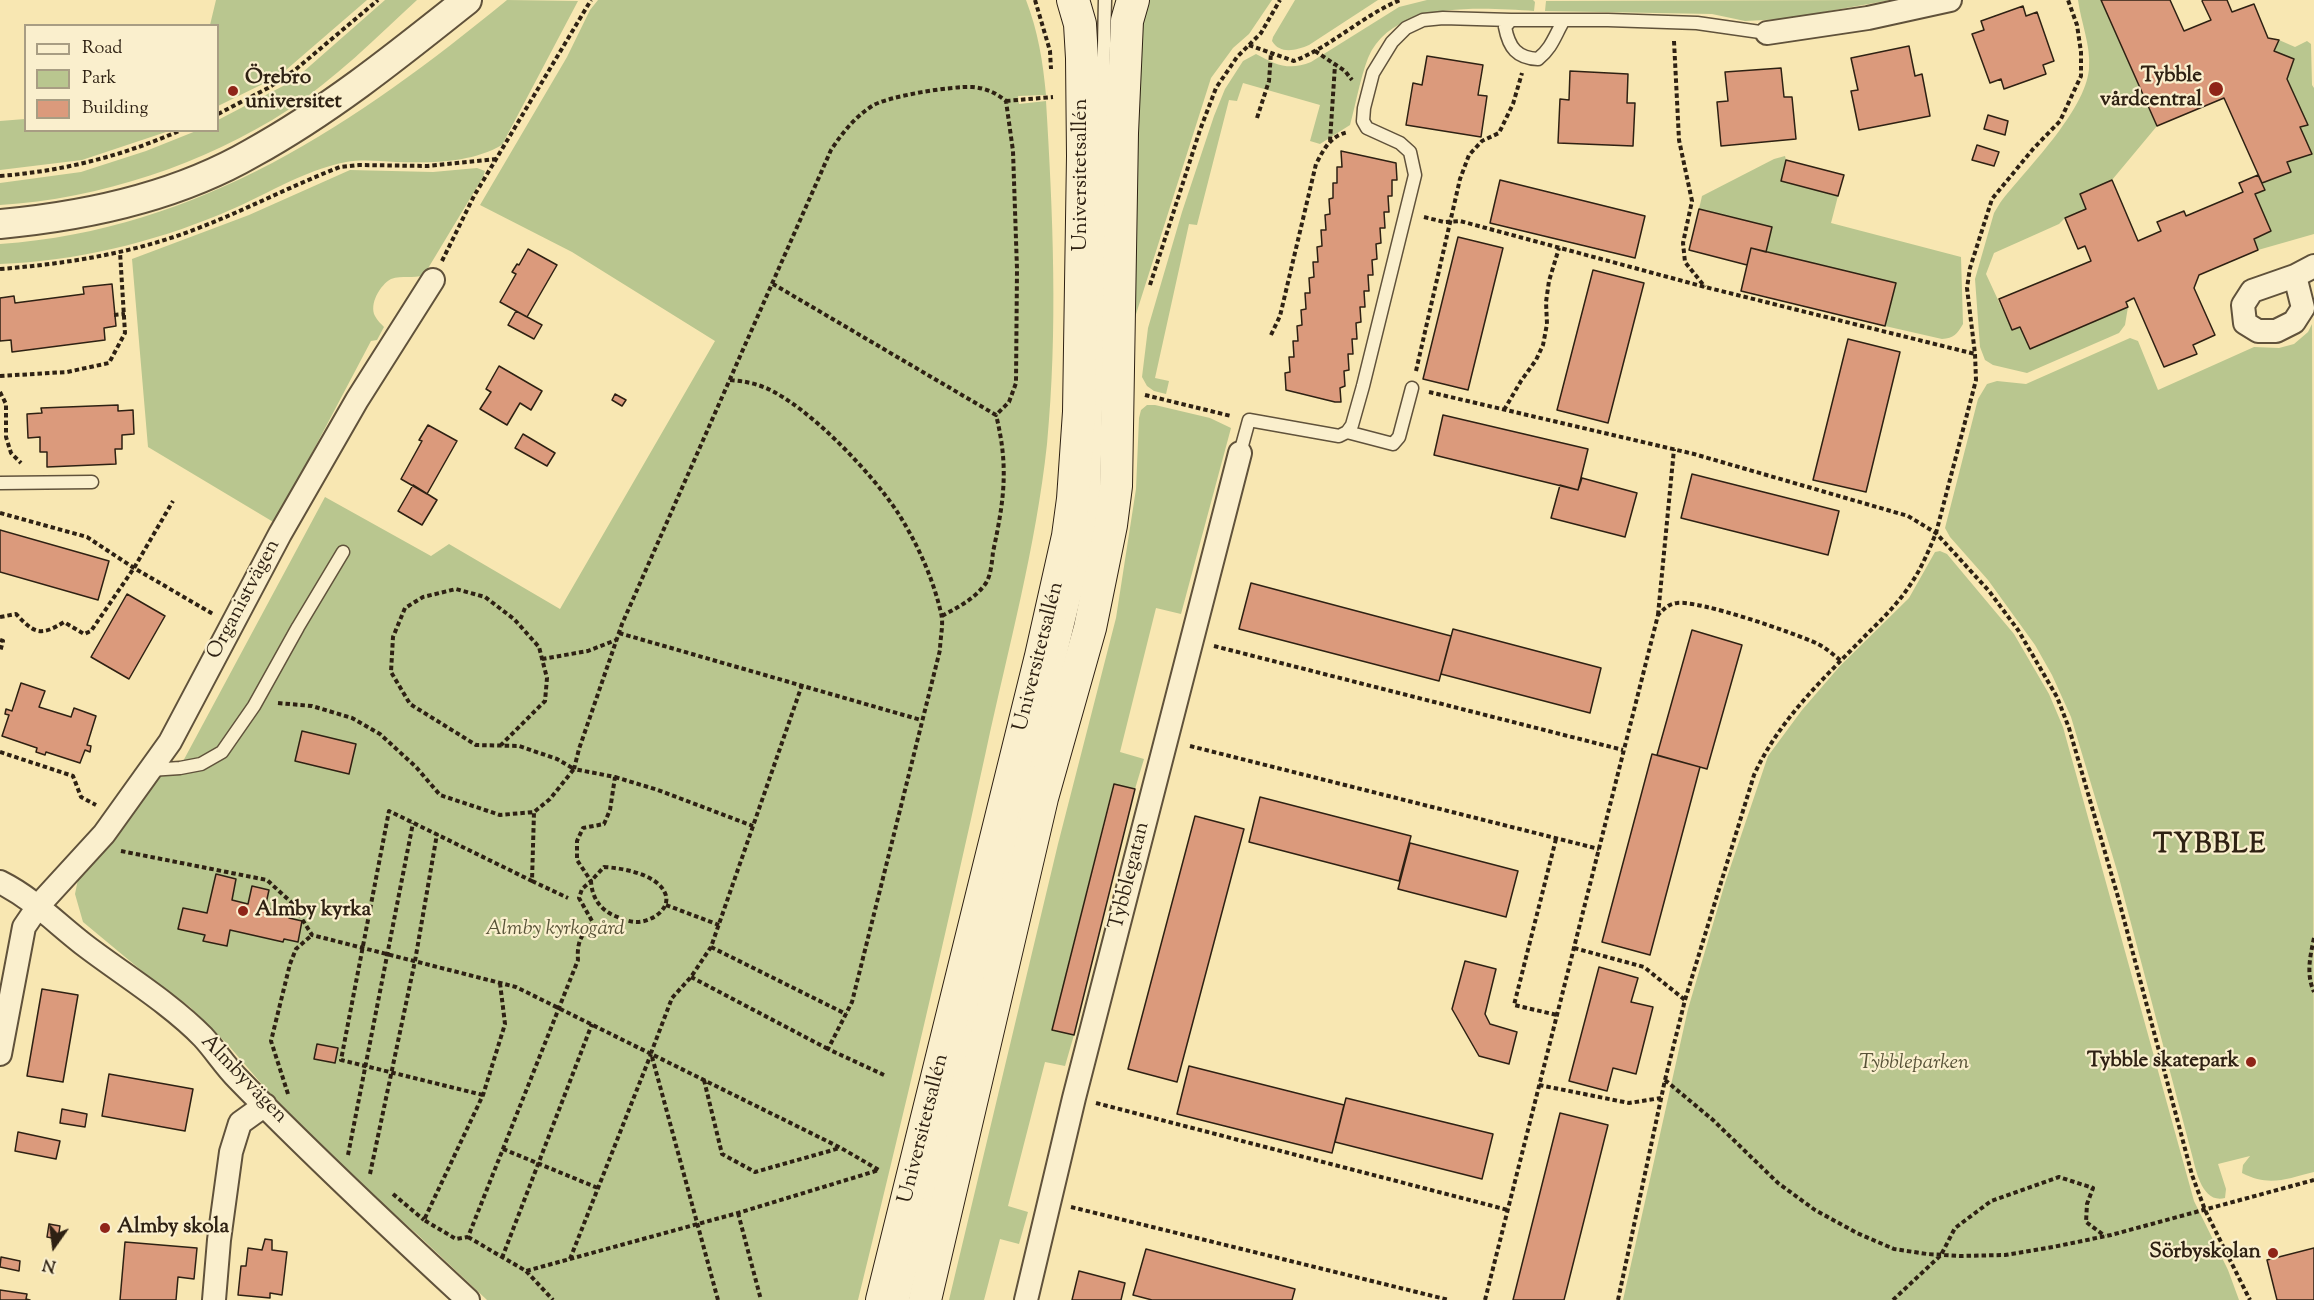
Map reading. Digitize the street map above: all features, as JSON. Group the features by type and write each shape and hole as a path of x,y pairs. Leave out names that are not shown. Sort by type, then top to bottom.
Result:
{"main road":[{"name":"Universitetsallén","path":"882,1300 1041,656 1069,526 1079,412 1083,156 1080,24 1073,0"},
{"name":"Universitetsallén","path":"924,1300 1042,798 1090,628 1111,525 1116,486 1122,122 1127,21 1133,0"}],"street":[{"path":"0,224 76,214 130,202 216,171 242,159 309,119 371,77 467,0"},
{"path":"1767,33 1868,18 1950,0"},
{"name":"Organistvägen","path":"0,1054 24,927 39,905 118,815 170,742 280,534 357,400 433,280"},
{"name":"Tybblegatan","path":"1026,1300 1074,1098 1240,453"},
{"name":"Almbyvägen","path":"0,882 39,905 83,944 202,1036 236,1076 265,1105 468,1300"},
{"path":"213,1300 231,1152 240,1123 265,1105"}],"lane":[{"path":"903,1300 1086,550 1094,500 1105,0"},
{"path":"1240,453 1249,420 1339,436 1352,426 1415,175 1410,152 1400,143 1366,128 1363,121 1373,73 1392,42 1406,28 1423,20 1443,18 1696,23 1767,33"},
{"path":"1510,20 1506,27 1508,41 1514,52 1526,58 1539,59 1554,43 1564,20"},
{"path":"1347,432 1393,444 1399,437 1412,388"},
{"path":"0,483 92,482"},
{"path":"150,770 201,764 222,752 254,706 343,552"}],"path":[{"path":"219,113 268,88 295,70 378,0"},
{"path":"433,280 474,196 591,0"},
{"path":"1035,0 1050,51 1051,74"},
{"path":"1249,45 1294,61 1315,51 1362,20 1400,0"},
{"path":"1618,1300 1665,1080 1685,1000 1731,846 1761,758 1782,725 1896,604 1912,583 1936,533 1976,380 1967,288 1977,242 1992,199 2033,149 2060,121 2081,76 2081,52 2077,25 2068,0"},
{"path":"1673,22 1679,140 1692,201 1683,243 1685,262 1705,287"},
{"path":"1315,51 1345,71 1367,96"},
{"path":"1257,118 1269,81 1271,53"},
{"path":"1526,58 1513,104 1499,133 1482,141 1469,155 1450,222 1412,388 1674,449 1876,505 1908,516 1936,533 1995,598 2024,639 2057,697 2069,728 2114,885 2192,1175 2205,1210 2250,1300"},
{"path":"1271,335 1280,316 1316,165 1330,141 1335,65"},
{"path":"1052,86 1053,109"},
{"path":"254,706 292,703 312,706 352,718 380,734 416,767 440,795 500,815 534,812 550,800 574,769 617,640 831,150 847,125 873,105 897,96 972,87 995,92 1006,101 1013,150 1017,269 1016,383 1009,402 996,415"},
{"path":"1006,101 1053,97"},
{"path":"1330,141 1341,134 1366,128"},
{"path":"0,176 42,173 98,160 147,145 176,132"},
{"path":"0,269 66,263 120,252 186,233 340,167 428,166 497,159"},
{"path":"1406,212 1450,222 1460,221 1705,287 1975,354"},
{"path":"1504,410 1543,345 1547,324 1546,303 1549,281 1559,248"},
{"path":"0,376 67,372 109,363 125,333 120,252"},
{"path":"773,284 996,415 1003,444 1005,482 987,582 970,599 942,616"},
{"path":"114,315 124,314"},
{"path":"730,380 745,381 776,394 809,416 859,463 897,512 917,547 933,583 942,616 940,650 854,992 846,1014 828,1049"},
{"path":"0,392 6,404 6,436 11,453 41,482"},
{"path":"1145,394 1249,420"},
{"path":"1485,1300 1658,615 1674,449"},
{"path":"0,617 16,614 32,631 37,632 55,628 64,622 84,634 91,631 134,568 173,501"},
{"path":"0,513 87,537 134,568 232,624"},
{"path":"501,745 545,701 547,678 539,647 514,619 484,597 456,589 423,597 405,608 393,637 391,672 410,705 476,745 519,746 557,759 574,769 615,777 658,790 753,826"},
{"path":"1658,615 1668,605 1678,602 1696,604 1779,629 1821,645 1841,661"},
{"path":"620,633 921,720"},
{"path":"0,640 3,640 0,652"},
{"path":"542,659 588,651 617,640"},
{"path":"1191,640 1623,750"},
{"path":"570,1259 672,998 691,978 711,947 802,685"},
{"path":"1166,740 1599,849"},
{"path":"0,752 73,776 81,798 118,815"},
{"path":"468,1237 578,960 577,949 584,932 591,927 592,921 579,898 582,889 591,880 604,867 616,868 644,876 659,884 666,894 666,904 660,913 638,922 611,914 598,904 592,895 591,880 577,860 577,841 583,828 604,824 610,810 615,777"},
{"path":"483,1095 341,1060 389,811 568,898"},
{"path":"532,880 534,812"},
{"path":"348,1155 413,823"},
{"path":"370,1174 415,961 437,834"},
{"path":"1556,838 1514,1005 1557,1015"},
{"path":"94,845 267,880 292,903 312,934 516,987 841,1148 879,1170 738,1213 526,1271"},
{"path":"666,904 718,925"},
{"path":"290,1099 271,1041 290,964 296,949 312,934"},
{"path":"2314,938 2308,964 2309,981 2314,993"},
{"path":"711,947 846,1014"},
{"path":"1574,948 1644,967 1685,1000"},
{"path":"691,978 828,1049 884,1075"},
{"path":"410,1246 483,1095 505,1024 500,983"},
{"path":"502,1258 592,1024"},
{"path":"651,1053 718,1300"},
{"path":"704,1080 722,1154 755,1172 841,1148"},
{"path":"1665,1080 1713,1120 1778,1183 1815,1210 1857,1233 1894,1249 1941,1255 2005,1255 2105,1236 2314,1180"},
{"path":"1539,1085 1629,1103 1661,1098"},
{"path":"1074,1098 1508,1210"},
{"path":"340,1149 355,1162"},
{"path":"503,1149 598,1188"},
{"path":"363,1168 379,1182"},
{"path":"1893,1300 1941,1255 1955,1228 1990,1201 2059,1177 2093,1188 2087,1204 2086,1222 2105,1236"},
{"path":"388,1190 424,1220 456,1239 468,1237 526,1271 553,1300"},
{"path":"1050,1201 1449,1300"},
{"path":"738,1213 761,1300"}],"green space":[{"path":"216,0 367,0 279,76 219,106 219,24 210,24"},
{"path":"385,0 417,0 355,58 305,98 222,147 187,162 113,187 75,195 0,205 0,183 81,172 146,151 194,132 219,132 219,119 283,86 303,72"},
{"path":"507,0 578,1 502,145 490,151 451,161 365,160 346,162 314,171 236,207 168,234 85,255 0,264 0,244 73,235 142,217 209,193 272,163 333,128 393,88"},
{"name":"Almby kyrkogård","path":"598,0 1026,0 1039,47 1046,95 1018,96 1019,104 1046,101 1051,187 1053,315 1050,401 1042,483 1021,598 908,1094 858,1300 487,1300 418,1235 309,1139 229,1046 190,1007 148,976 83,922 75,894 78,879 153,776 181,765 325,497 431,556 449,544 560,609 715,341 572,252 480,205 567,57 590,10"},
{"path":"1142,0 1272,0 1249,34 1233,48 1211,78 1131,330 1122,272"},
{"path":"1295,0 1378,0 1309,45 1294,50 1284,50 1272,41"},
{"path":"1427,0 1533,0 1535,2 1534,11 1464,9 1417,17 1397,26 1380,39 1368,58 1350,125 1320,144 1310,141 1320,105 1243,83 1237,101 1229,100 1197,225 1189,224 1155,378 1169,381 1166,394 1154,391 1147,386 1142,377 1148,328 1182,212 1214,116 1225,89 1243,61 1256,54 1283,66 1303,65 1399,7"},
{"path":"1891,0 1784,19 1745,21 1712,14 1545,11 1546,1"},
{"path":"2078,0 2101,0 2157,126 2112,180 2080,194 2086,209 2065,218 2059,224 1994,253 1986,274 2012,330 2020,327 2030,349 2128,307 2125,325 2119,333 2027,373 1993,365 1985,360 1980,347 1975,279 1994,213 2066,121 2085,86 2089,69 2089,51"},
{"path":"2279,40 2295,47 2307,41 2311,44 2314,88 2314,234 2258,250 2254,239 2271,231 2255,194 2264,190 2262,183 2291,172 2287,162 2312,154 2300,127 2307,125 2287,79 2294,59 2274,51"},
{"path":"24,119 24,132 166,132 82,160 0,170 0,121"},
{"path":"1785,156 1781,181 1838,196 1831,223 1961,257 1963,324 1957,333 1942,339 1885,326 1895,284 1766,252 1772,227 1699,209 1702,196 1774,159"},
{"path":"477,168 485,171 483,177 424,275 391,279 377,295 373,306 374,311 384,327 377,340 371,341 275,523 148,447 132,259 249,215 350,170 433,172"},
{"path":"2312,324 2314,1172 2269,1181 2242,1173 2243,1165 2250,1156 2218,1164 2226,1189 2225,1198 2217,1198 2206,1191 2196,1169 2118,874 2071,717 2035,645 1988,580 1950,537 1945,528 1978,399 1987,384 1997,381 2026,384 2130,338 2138,341 2158,390 2254,347 2279,348 2294,344 2308,332"},
{"path":"1147,405 1210,418 1231,428 1181,614 1156,608 1120,752 1144,759 1135,789 1113,785 1052,1030 1074,1035 1065,1066 1045,1062 1008,1206 1028,1212 1019,1244 1000,1239 984,1300 949,1300 1058,844 1116,618 1136,489 1139,418 1141,410"},
{"name":"Tybbleparken","path":"1940,551 1947,554 2014,634 2049,694 2063,727 2194,1201 2228,1270 2239,1300 1623,1300 1688,1009 1725,883 1768,756 1802,710 1840,666 1909,598 1935,552"}],"building":[{"name":"Tybble vårdcentral","path":"2101,0 2170,0 2184,31 2211,20 2203,0 2227,0 2232,12 2254,4 2268,38 2279,40 2274,51 2294,59 2287,79 2308,125 2300,127 2312,154 2287,162 2291,172 2262,183 2224,98 2157,126"},
{"path":"2023,6 2026,16 2037,12 2054,61 2043,65 2046,74 2004,89 2001,79 1990,83 1972,34 1984,30 1981,21"},
{"path":"1909,46 1915,76 1922,74 1930,116 1859,130 1851,91 1858,90 1851,58"},
{"path":"1427,56 1483,65 1478,95 1487,96 1481,137 1406,125 1413,83 1422,85"},
{"path":"1781,68 1784,97 1792,97 1796,139 1721,146 1717,102 1728,101 1725,72"},
{"path":"1570,71 1628,74 1627,103 1635,103 1633,146 1558,143 1560,99 1569,100"},
{"path":"1988,115 2008,121 2005,135 1984,129"},
{"path":"1977,145 1999,152 1994,166 1972,160"},
{"path":"1341,151 1396,163 1397,180 1392,180 1392,196 1388,196 1389,212 1384,212 1385,228 1380,228 1381,243 1376,244 1377,259 1372,260 1373,275 1368,275 1369,291 1364,291 1365,307 1360,307 1361,322 1356,323 1357,339 1352,339 1353,354 1348,354 1349,370 1344,371 1345,386 1340,388 1341,402 1335,402 1286,390 1285,373 1290,372 1289,357 1294,357 1293,341 1298,341 1297,326 1302,325 1301,310 1306,309 1305,293 1310,293 1309,278 1314,277 1313,262 1318,262 1317,247 1322,246 1321,230 1326,230 1325,215 1330,214 1329,199 1333,198 1333,183 1337,183 1337,167 1342,167"},
{"path":"1786,160 1844,175 1838,196 1781,181"},
{"path":"2258,175 2265,190 2255,194 2271,231 2254,239 2258,250 2199,275 2194,288 2215,335 2193,345 2197,354 2164,367 2134,298 2126,302 2128,307 2030,349 2020,327 2012,330 1999,299 2091,261 2085,246 2078,249 2065,218 2086,209 2080,194 2112,180 2138,241 2161,231 2157,222 2184,211 2186,216 2243,192 2239,183"},
{"path":"1500,180 1645,216 1635,258 1490,223"},
{"path":"1699,209 1772,227 1766,252 1751,248 1747,265 1689,250"},
{"path":"1458,237 1503,248 1468,390 1423,379"},
{"path":"1751,248 1896,283 1885,326 1741,291"},
{"path":"528,249 557,265 527,317 500,302 516,274 512,272"},
{"path":"1593,270 1644,283 1608,423 1557,410"},
{"path":"112,284 116,326 104,328 105,340 12,352 11,340 0,341 0,298 14,296 15,303 84,294 83,287"},
{"path":"516,311 542,325 534,339 508,325"},
{"path":"1848,339 1900,352 1866,492 1813,480"},
{"path":"499,366 542,391 531,410 520,403 507,425 480,409 491,392 486,389"},
{"path":"615,394 626,400 622,406 612,400"},
{"path":"118,405 118,411 133,410 134,434 122,435 122,449 115,449 116,464 47,467 47,452 40,452 40,437 28,438 27,414 42,413 41,408"},
{"path":"1443,415 1588,449 1578,490 1434,455"},
{"path":"428,425 457,441 427,494 401,479"},
{"path":"523,434 555,453 547,466 515,448"},
{"path":"1692,474 1839,511 1828,555 1681,518"},
{"path":"1582,478 1637,493 1625,537 1551,518 1560,485 1578,490"},
{"path":"413,485 437,500 422,525 398,511"},
{"path":"0,530 109,561 98,600 0,572"},
{"path":"1251,583 1451,636 1439,681 1239,629"},
{"path":"127,594 165,616 129,679 91,657"},
{"path":"1453,629 1601,668 1590,713 1441,674"},
{"path":"1692,630 1742,645 1707,769 1657,755"},
{"path":"21,683 45,691 39,707 71,717 74,708 96,716 87,745 91,746 90,752 85,750 80,763 46,752 45,755 36,752 37,748 2,736 9,715 5,714 6,709 12,711"},
{"path":"302,731 356,744 349,774 295,761"},
{"path":"1652,754 1700,767 1650,955 1602,942"},
{"path":"1114,784 1135,789 1074,1035 1052,1030"},
{"path":"1260,797 1411,836 1399,881 1249,842"},
{"path":"1195,816 1244,829 1177,1082 1128,1069"},
{"path":"1410,843 1518,871 1506,917 1398,889"},
{"name":"Almby kyrka","path":"216,874 236,879 232,900 248,904 252,886 269,890 265,908 290,913 289,918 302,921 298,942 284,939 283,942 230,930 227,946 203,941 205,935 178,929 183,908 207,913"},
{"path":"1465,961 1496,969 1485,1014 1490,1024 1517,1032 1509,1064 1479,1056 1452,1009"},
{"path":"1599,967 1638,978 1631,1002 1653,1007 1636,1074 1613,1068 1607,1091 1569,1081"},
{"path":"42,989 78,995 63,1082 27,1076"},
{"path":"317,1044 338,1048 335,1063 314,1059"},
{"path":"1189,1066 1344,1105 1332,1153 1177,1114"},
{"path":"109,1074 193,1089 185,1131 102,1116"},
{"path":"1346,1098 1493,1134 1482,1179 1335,1142"},
{"path":"62,1109 87,1114 85,1127 60,1123"},
{"path":"1560,1113 1608,1125 1564,1300 1513,1300"},
{"path":"18,1132 60,1141 56,1159 15,1151"},
{"path":"49,1224 60,1226 58,1239 47,1237"},
{"path":"265,1239 272,1240 272,1250 287,1252 282,1295 270,1293 270,1298 238,1295 241,1266 246,1266 248,1248 262,1250"},
{"path":"125,1242 197,1248 194,1279 178,1277 176,1300 120,1300"},
{"path":"2314,1248 2314,1300 2277,1300 2267,1260"},
{"path":"1146,1249 1295,1289 1292,1300 1152,1300 1133,1295"},
{"path":"1,1257 20,1261 19,1271 0,1267"},
{"path":"1079,1271 1125,1283 1121,1300 1072,1300"},
{"path":"0,1290 27,1294 26,1299 30,1300 0,1300"}],"place":[{"name":"Tybble vårdcentral","path":"2216,89"},
{"name":"Örebro universitet","path":"233,91"},
{"name":"Almby kyrka","path":"243,911"},
{"name":"Tybble skatepark","path":"2251,1062"},
{"name":"Almby skola","path":"105,1228"},
{"name":"Sörbyskolan","path":"2273,1253"}],"district":[{"name":"TYBBLE","path":"2210,847"}]}
